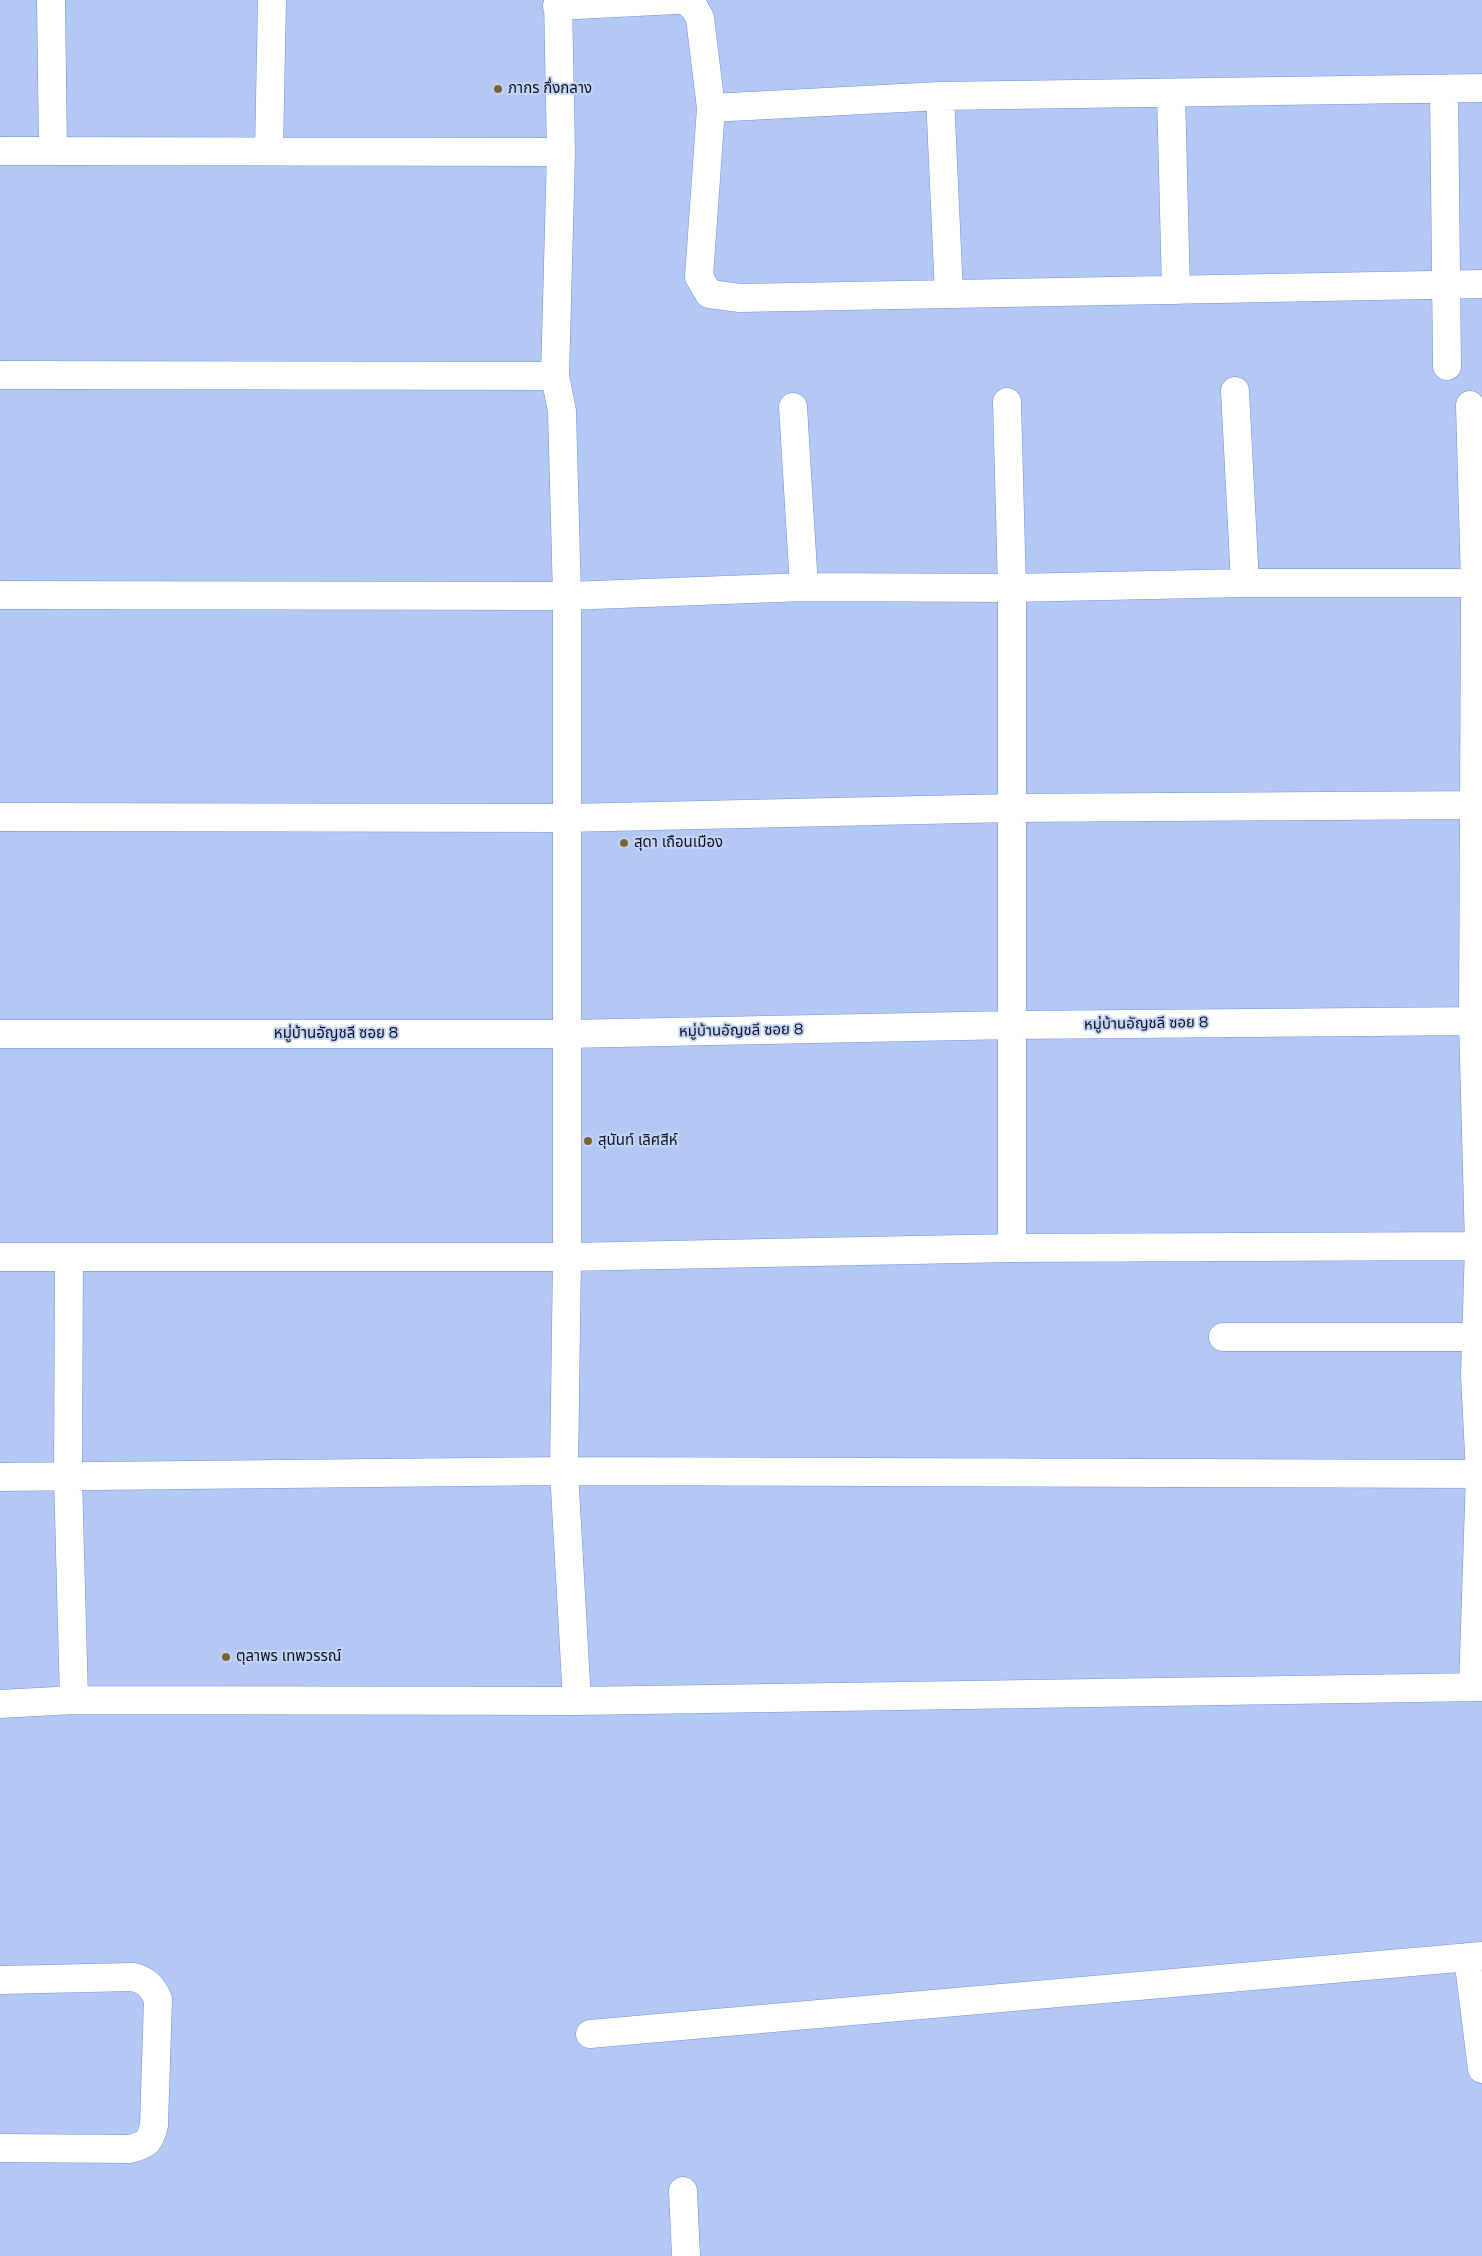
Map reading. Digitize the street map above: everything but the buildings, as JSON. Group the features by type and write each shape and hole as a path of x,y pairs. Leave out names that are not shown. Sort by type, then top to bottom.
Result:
{"street":[{"path":"51,0 53,151"},
{"path":"270,151 272,0"},
{"path":"577,1701 564,1471 567,1257 567,596 562,411 555,376 561,152 558,3 676,0"},
{"path":"686,0 696,9 700,18 711,108 700,277 709,294 740,298 1482,284"},
{"path":"711,108 940,96 1482,88"},
{"path":"1444,89 1447,366"},
{"path":"1171,93 1176,290"},
{"path":"940,96 949,294"},
{"path":"0,151 561,152"},
{"path":"0,375 555,376"},
{"path":"1235,391 1245,583"},
{"path":"1007,402 1012,588 1012,1248"},
{"path":"0,1704 74,1700 577,1701 1478,1687 1481,1474 1476,1337 1479,1246 1478,583 1470,405"},
{"path":"793,407 804,587"},
{"path":"0,596 567,596 804,587 1012,588 1245,583 1478,583"},
{"path":"0,817 566,818 1011,808 1478,805"},
{"name":"หมู่บ้านอัญชลี ซอย 8","path":"0,1034 567,1034 1013,1025 1478,1021"},
{"path":"0,1257 567,1257 1012,1248 1479,1246"},
{"path":"69,1257 68,1477 74,1700"},
{"path":"1223,1337 1476,1337"},
{"path":"0,1476 68,1477 564,1471 1481,1474"},
{"path":"590,2034 1475,1956 1482,2070"},
{"path":"0,1980 133,1977 144,1979 158,1999 154,2125 151,2138 142,2146 129,2149 0,2148"},
{"path":"683,2191 686,2256"}],"place":[{"name":"ภากร กึ่งกลาง","path":"498,89"},
{"name":"สุดา เถือนเมือง","path":"624,843"},
{"name":"สุนันท์ เลิศสีห์","path":"588,1141"},
{"name":"ตุลาพร เทพวรรณ์","path":"226,1657"}]}
